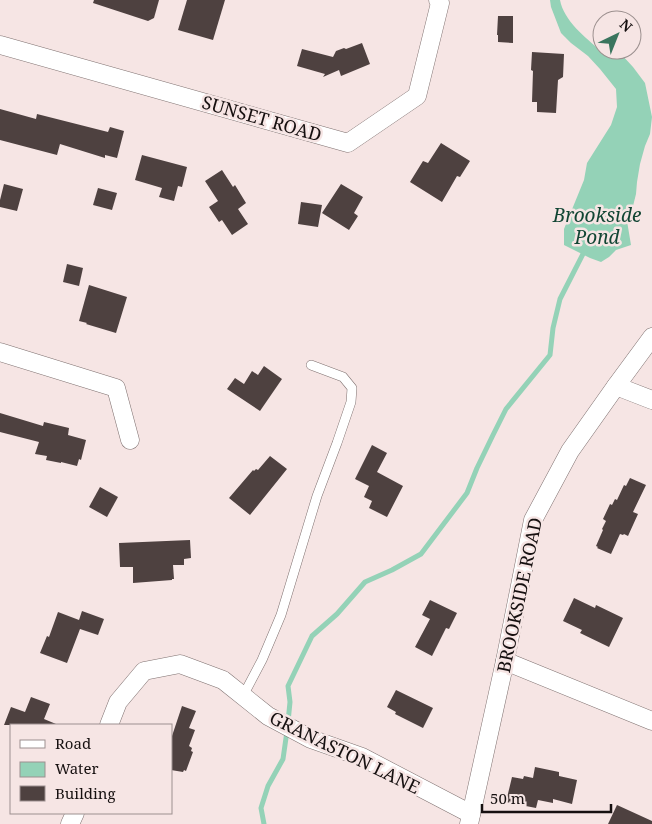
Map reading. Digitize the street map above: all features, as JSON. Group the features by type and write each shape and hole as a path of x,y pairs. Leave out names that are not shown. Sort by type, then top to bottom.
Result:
{"street":[{"name":"SUNSET ROAD","path":"0,45 348,143 417,96 440,3 438,0"},
{"name":"BROOKSIDE ROAD","path":"470,819 505,661 532,520 570,450 652,337"},
{"path":"0,352 116,388 130,440"},
{"path":"616,386 652,400"},
{"path":"505,661 652,721"},
{"name":"GRANASTON LANE","path":"109,724 118,702 144,672 180,664 224,680 268,716 312,739 362,757 470,819"}],"lane":[{"path":"243,696 262,660 281,615 317,496 351,402 352,388 342,377 311,365"}],"water":[{"name":"Brookside Pond","path":"550,0 560,0 562,8 571,22 592,43 592,60 627,60 633,67 645,83 652,117 650,134 640,164 633,206 626,215 631,245 616,250 601,262 564,245 564,229 584,180 587,163 611,125 617,107 616,89 588,56 561,33"}],"building":[{"path":"94,0 159,0 154,18 148,21 93,3"},
{"path":"187,0 225,0 213,40 178,30"},
{"path":"498,16 513,16 513,43 498,42"},
{"path":"362,43 370,64 341,76 339,70 323,77 325,74 297,66 302,49 333,57 336,51"},
{"path":"532,52 564,54 563,77 558,80 556,113 537,112 537,102 532,102"},
{"path":"0,109 36,119 37,114 108,132 110,127 124,131 117,158 105,155 105,158 60,144 57,155 0,140"},
{"path":"441,143 470,161 460,177 457,176 442,202 410,182 423,161 428,163"},
{"path":"142,155 187,167 182,187 178,186 174,201 159,197 162,188 135,180"},
{"path":"222,170 233,187 235,185 246,203 238,209 248,224 232,235 222,220 219,222 209,207 218,201 205,181"},
{"path":"4,184 23,189 17,211 0,207"},
{"path":"341,184 363,197 354,213 358,216 349,230 322,213"},
{"path":"98,188 117,193 112,210 93,205"},
{"path":"301,202 322,205 318,227 298,224"},
{"path":"67,264 83,268 79,286 63,282"},
{"path":"89,285 127,297 116,333 79,321"},
{"path":"264,366 282,379 260,411 227,389 235,378 244,384 252,371 258,375"},
{"path":"0,413 43,426 44,422 69,428 68,435 86,440 81,460 79,459 77,466 46,460 47,456 35,454 39,442 0,432"},
{"path":"372,445 387,453 377,472 403,486 387,517 369,508 372,501 364,497 369,486 355,479"},
{"path":"270,456 287,469 250,515 229,498 253,470 258,470"},
{"path":"630,478 646,485 633,512 638,514 628,536 620,534 611,554 596,546 606,521 603,519 610,504 612,505 615,499 617,500 624,485 626,486"},
{"path":"100,487 118,497 107,517 89,507"},
{"path":"190,540 191,558 184,559 184,565 173,565 174,579 172,580 133,583 133,567 120,567 119,543"},
{"path":"574,598 595,608 596,605 623,618 609,647 580,633 582,630 563,621"},
{"path":"430,600 457,613 449,629 446,628 432,656 415,647 430,619 422,615"},
{"path":"82,611 104,619 98,635 80,629 67,663 40,653 47,636 49,637 58,612 79,620"},
{"path":"396,690 433,708 423,728 395,714 396,712 387,707"},
{"path":"31,697 50,704 44,719 56,724 4,725 11,707 25,712"},
{"path":"182,706 196,711 189,728 195,730 189,746 193,752 186,771 172,770 172,736"},
{"path":"535,767 559,772 559,776 577,780 572,804 553,799 553,803 538,800 536,808 506,802 512,777 523,779 524,776 533,778"},
{"path":"617,805 652,821 652,824 608,824"}],"waterway":[{"path":"288,722 290,702 288,686 312,636 337,614 365,582 421,554 467,493 506,409 550,355 553,328 560,299 585,250"},
{"path":"264,824 261,808 268,786 283,759 287,731"}]}
